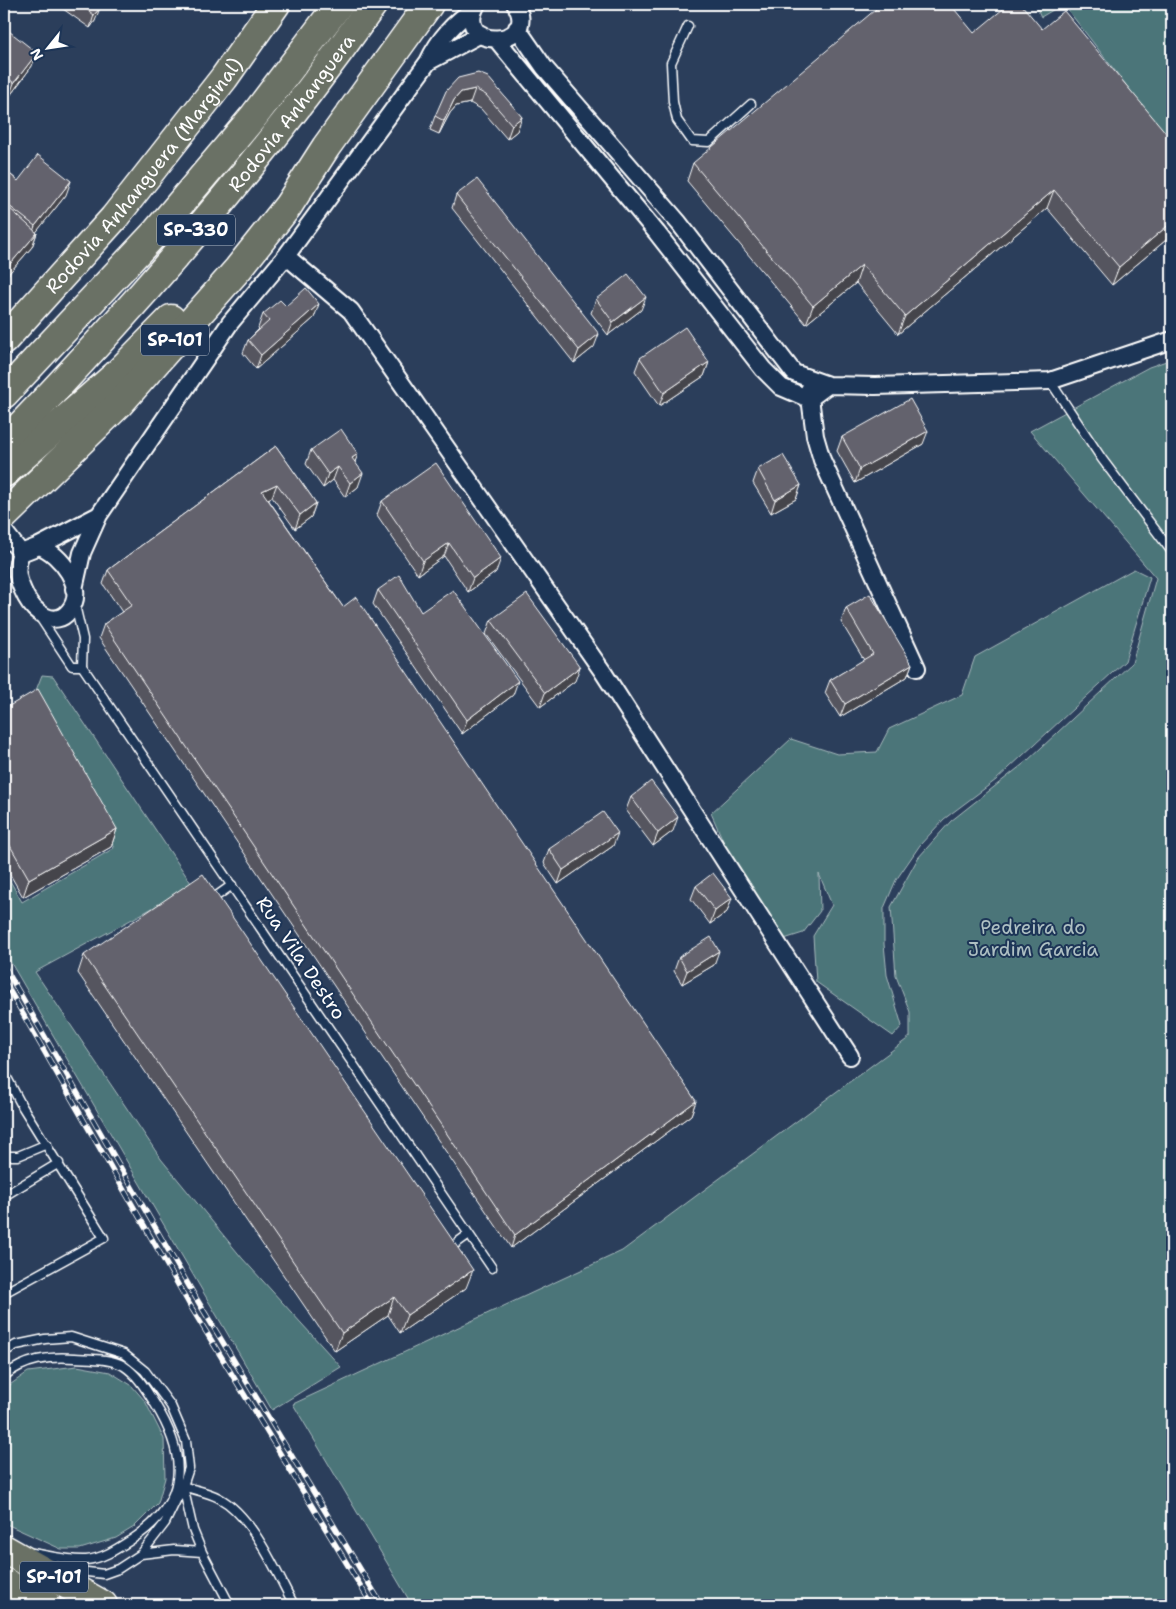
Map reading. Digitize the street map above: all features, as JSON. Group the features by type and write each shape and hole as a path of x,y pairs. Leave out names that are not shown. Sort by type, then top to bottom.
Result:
{"highway":[{"path":"224,78 265,4"},
{"name":"Rodovia Anhanguera (Marginal)","path":"4,340 114,218 224,78 276,4"},
{"path":"254,116 324,4"},
{"name":"Rodovia Anhanguera","path":"4,394 151,239 254,116 339,4"},
{"name":"Rodovia Anhanguera","path":"4,443 148,286 229,192 321,78 373,4"},
{"path":"4,473 122,370 189,301 326,147 429,4"},
{"name":"SP-101","path":"6,529 238,269 288,206 326,147"},
{"name":"SP-101","path":"4,1549 103,1605"},
{"name":"SP-101","path":"4,1582 47,1605"}],"street":[{"path":"476,6 474,22 481,34 497,40 505,39 517,28 520,15 517,5"},
{"path":"99,515 21,554 16,565 17,574 28,600 36,612 47,618 58,618 69,611 82,553 99,515 230,323 286,256 428,62 436,45 453,24 476,6"},
{"path":"517,28 544,67 678,223 794,373 828,385 875,386 1050,381 1172,340"},
{"path":"428,62 481,34"},
{"path":"497,40 657,233 763,369 781,387 809,399"},
{"path":"286,256 351,311 603,672 850,1056"},
{"path":"810,380 809,399 822,460 917,668"},
{"path":"809,399 828,385"},
{"path":"6,529 21,554"},
{"path":"39,546 46,548 61,560 70,576 74,595"}],"lane":[{"path":"688,26 671,63 673,102 677,120 692,141 709,142 751,104"},
{"path":"1050,381 1102,459 1172,552"},
{"path":"74,595 83,639 82,666"},
{"name":"Rua Vila Destro","path":"36,612 72,666 82,666 492,1268"},
{"path":"200,907 232,886"},
{"path":"4,1072 104,1238 4,1293"},
{"path":"4,1156 18,1156 47,1144"},
{"path":"4,1196 59,1163"},
{"path":"438,1256 469,1234"},
{"path":"4,1352 16,1345 45,1338 71,1337 124,1354 145,1370 170,1406 186,1441 189,1468 183,1486 166,1523 141,1554 118,1569 104,1574 32,1564"},
{"path":"4,1364 6,1374 30,1361 59,1357 104,1360 123,1365 139,1379 162,1415 175,1444 178,1467 172,1500 153,1524 108,1553 86,1560 4,1549"},
{"path":"183,1486 193,1530 202,1552 230,1605"},
{"path":"183,1486 219,1498 234,1509 254,1533 294,1605"},
{"path":"141,1554 174,1550 202,1552"}],"green space":[{"path":"1035,4 1063,4 1041,17"},
{"path":"1063,4 1172,4 1172,144"},
{"name":"Pedreira do Jardim Garcia","path":"1172,359 1172,1605 412,1605 293,1404 622,1251 910,1037 910,1012 896,976 891,907 918,858 951,821 1027,761 1132,663 1156,578 1030,431 1149,367"},
{"path":"1134,569 1150,577 1125,661 996,780 944,819 920,845 896,880 884,908 884,944 887,975 902,1026 893,1036 816,982 813,936 832,905 819,874 820,911 803,933 781,940 731,859 711,813 791,739 837,754 877,752 889,729 962,695 975,657"},
{"path":"42,675 53,676 193,886 35,972 161,1159 242,1258 341,1367 272,1410 4,951 4,870 22,902 114,848 31,703"},
{"path":"77,1366 110,1372 131,1385 145,1401 164,1439 165,1478 158,1503 134,1527 116,1538 80,1549 61,1549 4,1523 4,1389 28,1372"}],"building":[{"path":"80,4 95,4 100,8 94,15"},
{"path":"882,4 950,4 974,33 1009,4 1021,4 1042,29 1064,11 1172,140 1172,222 1119,267 1054,190 905,316 862,265 813,306 693,163"},
{"path":"5,28 37,53 14,83 4,75"},
{"path":"478,73 488,77 522,117 512,125 486,95 475,89 461,92 454,100 444,121 435,116 446,91 458,78"},
{"path":"38,155 71,181 35,226 4,202 4,169 18,181"},
{"path":"477,179 599,334 579,350 456,195"},
{"path":"8,207 37,233 4,271 4,212"},
{"path":"628,274 646,297 613,322 596,299"},
{"path":"306,288 319,304 261,355 248,340 269,321 263,314 280,300 286,306"},
{"path":"685,327 709,362 664,393 640,358"},
{"path":"910,399 928,431 860,469 842,437"},
{"path":"341,429 358,454 352,458 363,473 350,483 338,467 328,474 311,450"},
{"path":"276,446 316,503 300,515 277,484 262,491 343,607 356,597 696,1101 515,1235 104,624 132,605 108,570"},
{"path":"783,455 801,485 775,500 758,469"},
{"path":"436,463 501,558 473,578 449,543 423,561 382,501"},
{"path":"399,575 421,612 453,590 518,681 467,720 378,590"},
{"path":"527,594 580,667 545,693 491,620"},
{"path":"870,594 912,664 845,704 830,680 873,654 846,608"},
{"path":"38,689 117,829 29,879 4,835 4,709"},
{"path":"651,781 678,817 658,833 631,797"},
{"path":"603,812 618,833 563,870 549,849"},
{"path":"713,873 732,898 715,911 696,886"},
{"path":"203,874 473,1270 407,1315 394,1297 342,1333 84,955"},
{"path":"711,937 719,951 687,971 679,957"}],"railway":[{"path":"4,966 196,1298 382,1605"},
{"path":"4,981 188,1302 372,1605"}]}
